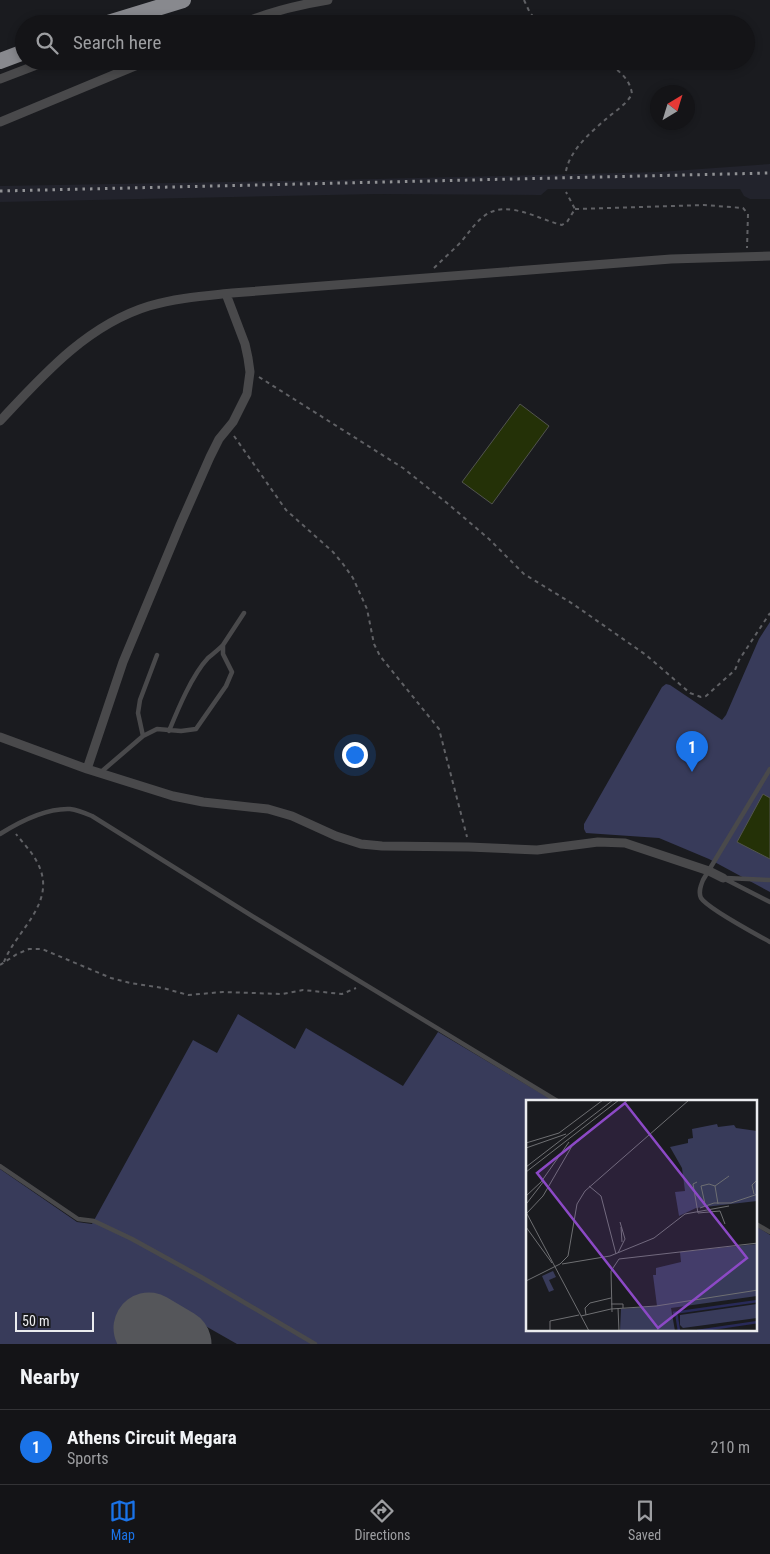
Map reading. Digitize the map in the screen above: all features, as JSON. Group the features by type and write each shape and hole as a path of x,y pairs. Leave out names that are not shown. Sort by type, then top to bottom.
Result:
{"highway":[{"path":"135,15 184,0"},
{"path":"0,61 15,55"}],"street":[{"path":"263,15 301,4 328,0"},
{"path":"0,79 24,70"},
{"path":"0,122 125,70"},
{"path":"0,421 58,361 83,340 115,320 149,306 185,298 662,260 770,256"},
{"path":"87,769 123,662 196,487 219,439 239,411 247,394 250,372 245,344 226,294"},
{"path":"0,737 87,769 173,796 203,802 268,809 361,844 537,850 598,842 625,844 709,871 723,878"}],"lane":[{"path":"169,731 180,704 196,676 207,659 223,645 244,613"},
{"path":"100,773 143,736 157,729 181,731 196,729 226,686 232,672 223,654 223,645"},
{"path":"143,736 138,713 140,700 158,655"},
{"path":"770,769 700,886 702,899 721,914 770,942"},
{"path":"0,834 44,813 57,810 80,811 92,816 555,1100"},
{"path":"723,878 770,880"},
{"path":"723,878 770,902"},
{"path":"0,1166 78,1219 94,1220 132,1239 315,1344"},
{"path":"758,1225 770,1232"}],"path":[{"path":"524,0 532,15"},
{"path":"566,171 567,162 579,146 622,106 632,94 629,84 615,70"},
{"path":"566,192 575,209"},
{"path":"575,209 704,205 743,208 748,214 747,257"},
{"path":"426,278 429,272 459,244 483,215 493,211 512,210 562,225 567,222 575,209"},
{"path":"250,372 403,468 489,539 524,574 574,604 646,655 690,693 701,697 706,696 735,670 739,660 770,614"},
{"path":"228,427 286,510 333,552 353,578 367,609 374,644 380,656 440,729 459,802 468,847"},
{"path":"4,962 9,950 40,905 43,882 38,862 12,827"},
{"path":"0,965 29,949 42,949 111,978 188,995 223,992 282,994 303,990 342,994 365,985"}],"shaded area":[{"path":"770,164 770,199 750,199 744,196 740,189 548,189 541,195 377,194 0,202 0,186 659,172"},
{"path":"770,622 770,892 709,859 659,838 586,833 584,824 662,687 666,684 670,685 722,720 726,715 759,639"},
{"path":"238,1014 295,1049 306,1028 403,1086 438,1032 552,1100 526,1100 526,1332 758,1332 758,1227 770,1235 770,1344 237,1344 151,1295 124,1341 128,1344 0,1344 0,1169 77,1222 92,1224 193,1040 217,1053"}],"building":[{"path":"520,404 549,426 492,504 462,482"},
{"path":"763,794 770,798 770,859 737,842"}],"taxiway":[{"path":"161,1344 165,1338"}],"runway":[{"path":"149,1328 176,1344"}],"railway":[{"path":"0,191 770,173"}],"place":[{"name":"Athens Circuit Megara","path":"692,772"}]}
